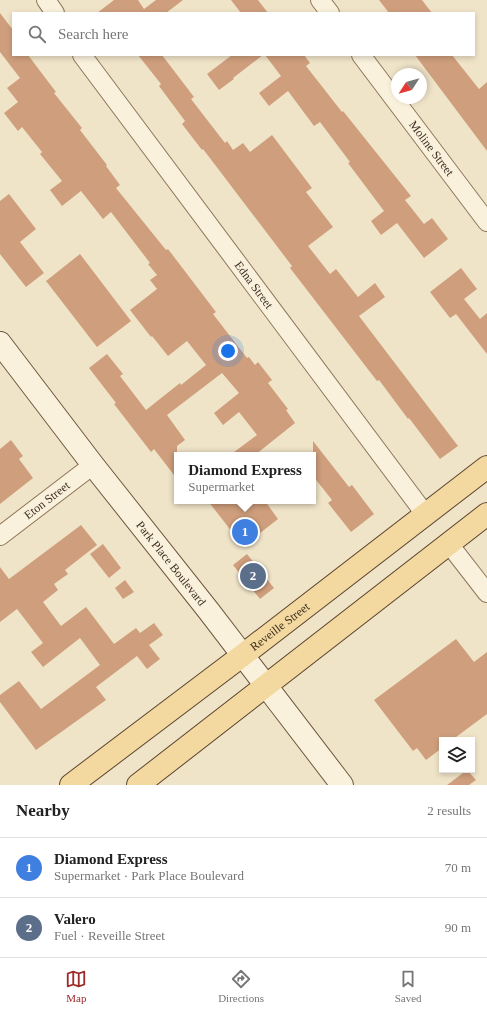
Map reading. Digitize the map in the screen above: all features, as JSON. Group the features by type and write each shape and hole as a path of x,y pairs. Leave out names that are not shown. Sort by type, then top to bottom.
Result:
{"main road":[{"name":"Park Place Boulevard","path":"0,343 93,465 267,686 342,785"},
{"name":"Reveille Street","path":"71,785 487,467"},
{"path":"138,785 487,514"}],"street":[{"path":"46,0 54,12"},
{"path":"320,0 329,12"},
{"name":"Edna Street","path":"83,56 425,514"},
{"name":"Moline Street","path":"362,56 487,222"},
{"name":"Eton Street","path":"0,536 93,465"},
{"path":"450,544 487,593"}],"building":[{"path":"114,0 138,0 144,9 156,0 183,0 167,12 98,12"},
{"path":"231,0 258,0 267,12 240,12"},
{"path":"379,0 422,0 431,12 388,12"},
{"path":"0,13 12,29 12,56 29,56 56,92 54,93 82,128 80,130 107,165 106,166 120,185 116,188 166,250 168,249 216,312 213,314 247,358 249,357 255,365 258,362 272,380 268,383 288,409 286,410 295,423 259,452 234,452 257,435 239,412 223,425 214,413 239,393 222,373 167,415 185,440 177,446 177,452 174,452 174,475 154,449 151,452 114,404 116,403 89,368 107,354 123,374 120,376 146,410 206,365 187,341 168,356 130,310 157,289 150,280 157,275 148,264 150,263 111,212 103,219 81,191 62,206 50,190 62,181 40,154 42,152 22,127 18,131 4,113 18,102 7,88 20,78 0,52"},
{"path":"139,56 163,56 194,97 191,99 225,143 227,141 233,150 243,143 250,152 272,135 312,188 306,192 333,227 308,246 330,274 336,269 358,297 375,283 385,297 359,316 458,446 440,459 379,380 377,381 290,268 292,266 203,149 202,150 182,124 185,121 159,86 161,84"},
{"path":"231,56 262,56 219,90 207,74"},
{"path":"266,56 305,56 310,63 306,66 411,196 405,200 424,224 432,218 448,239 424,258 397,223 381,235 371,221 384,211 348,163 350,162 320,122 314,126 288,91 269,106 259,93 281,76"},
{"path":"416,56 453,56 479,89 487,82 487,151 427,71 427,68 425,68"},
{"path":"9,194 36,229 20,242 44,273 26,287 0,254 0,201"},
{"path":"80,254 131,321 97,347 46,281"},
{"path":"461,268 477,289 464,299 480,319 487,313 487,354 456,314 450,318 430,292"},
{"path":"11,440 23,456 19,459 33,478 0,504 0,449"},
{"path":"313,441 349,487 352,485 374,514 351,532 328,503 332,500 316,480 316,452 313,452"},
{"path":"210,504 267,504 278,519 251,540 236,537"},
{"path":"81,525 97,545 65,570 68,574 54,584 58,590 43,602 61,626 86,607 114,644 136,628 140,633 154,623 163,635 149,645 160,659 147,669 137,656 96,687 106,700 36,750 0,702 0,695 19,681 41,709 100,665 80,638 43,667 31,652 43,643 17,609 0,622 0,567 9,579"},
{"path":"103,544 121,568 109,578 90,554"},
{"path":"247,554 274,588 260,599 233,565"},
{"path":"125,580 134,592 123,599 115,588"},
{"path":"456,639 474,662 487,652 487,714 456,737 439,737 439,750 426,760 417,748 413,751 374,700"},
{"path":"463,773 470,773 476,780 469,785 447,785"}],"place":[{"name":"Diamond Express","path":"245,532"},
{"name":"Valero","path":"253,576"}]}
